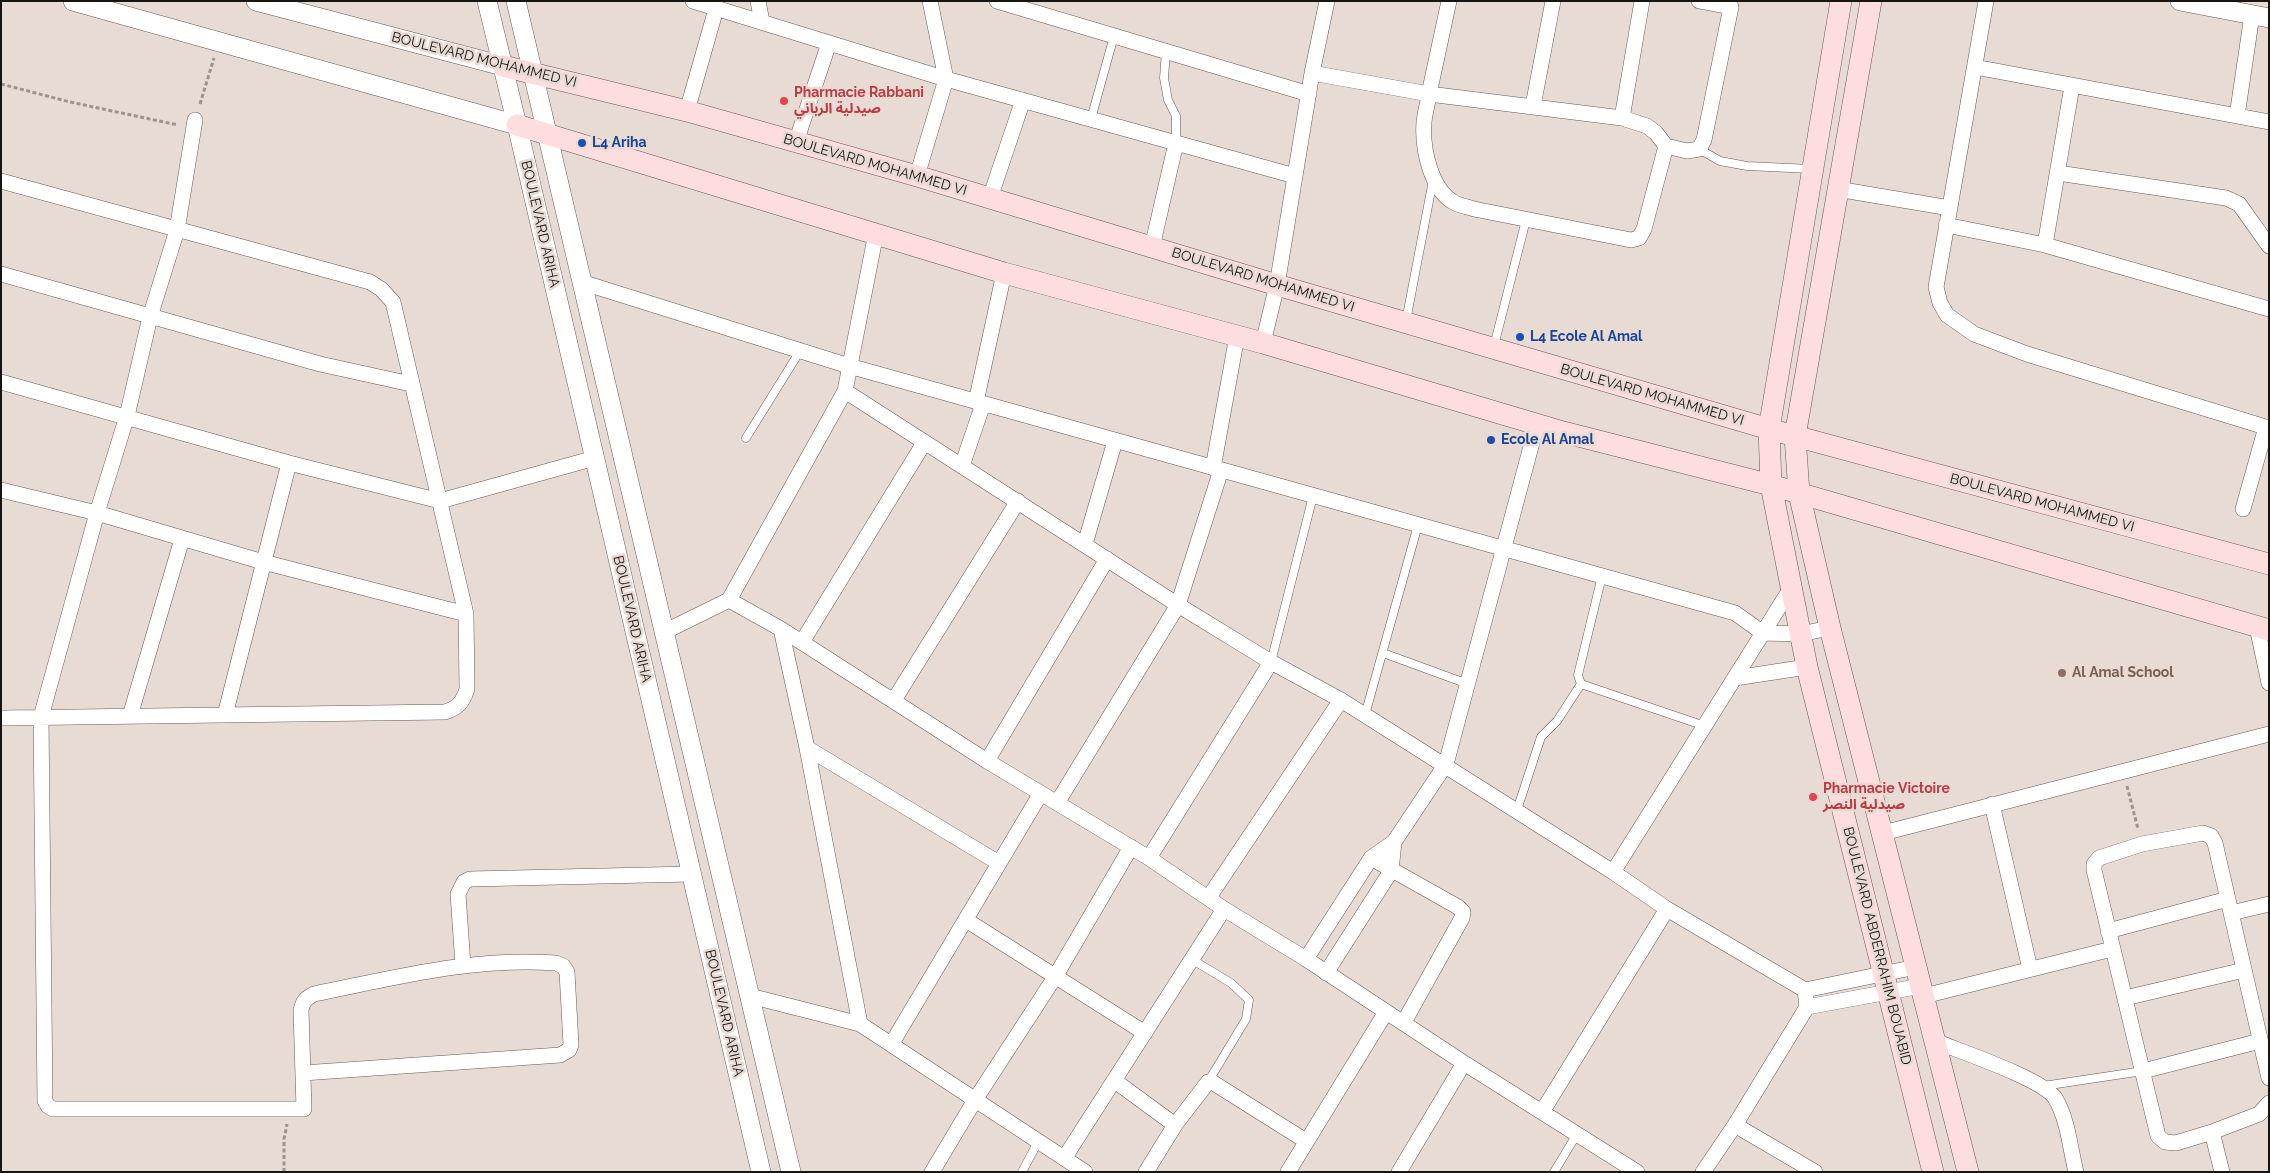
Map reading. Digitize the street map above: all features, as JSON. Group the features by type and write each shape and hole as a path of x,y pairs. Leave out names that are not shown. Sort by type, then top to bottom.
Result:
{"main road":[{"name":"BOULEVARD ABDERRAHIM BOUABID","path":"1841,1 1769,429 1771,485 1807,667 1933,1172"},
{"path":"1871,1 1795,436 1799,493 1830,628 1968,1172"},
{"name":"BOULEVARD MOHAMMED VI","path":"503,66 687,111 917,176 1276,285 1769,429 2269,564"},
{"path":"517,125 1004,273 1263,343 1538,424 1771,485 2263,628"}],"street":[{"path":"73,1 517,125"},
{"name":"BOULEVARD MOHAMMED VI","path":"256,1 503,66"},
{"name":"BOULEVARD ARIHA","path":"487,1 761,1172"},
{"name":"BOULEVARD ARIHA","path":"516,1 791,1172"},
{"path":"693,1 946,79 1295,176"},
{"path":"758,1 762,22"},
{"path":"917,176 946,79 930,1"},
{"path":"996,1 1018,4 1114,36 1309,94"},
{"path":"1449,1 1424,123 1425,140 1434,178 1442,191 1454,202 1474,209 1526,220 1630,240 1639,238 1644,229 1666,146"},
{"path":"1533,106 1553,1"},
{"path":"1622,118 1642,1"},
{"path":"1312,73 1430,94 1622,118 1647,126 1656,133 1666,146 1687,151 1699,149 1704,140 1732,4 1699,1"},
{"path":"1986,1 1936,287 1940,303 1947,315 1974,334 2027,354 2268,424 2243,509"},
{"path":"2180,1 2260,16 2237,116"},
{"path":"1263,343 1276,285 1295,176 1322,2"},
{"path":"687,111 716,9"},
{"path":"796,142 829,43"},
{"path":"1974,67 2269,122"},
{"path":"2045,245 2072,86"},
{"path":"990,198 1023,100"},
{"path":"195,120 177,230 150,317 126,416 97,513 41,717 44,1101 53,1109 304,1109 301,1010 302,1002 306,998 324,992 463,965 547,962 563,966 567,972 572,1040 569,1050 560,1055 303,1073"},
{"path":"1152,247 1176,143"},
{"path":"2058,173 2226,198 2239,204 2269,246"},
{"path":"1,181 370,282 381,289 393,302 466,614 467,689 463,700 455,709 445,712 1,718"},
{"path":"1837,189 1950,208"},
{"path":"1946,225 2045,245 2269,309"},
{"path":"664,632 729,600 845,391 876,233"},
{"path":"962,466 979,403 1004,273"},
{"path":"1,274 320,364 411,384"},
{"path":"581,282 849,366 1735,613 1763,633 1800,634 1830,628"},
{"path":"1057,803 1178,605 1217,469 1237,336"},
{"path":"1,382 289,463 440,501 595,458"},
{"path":"845,391 1178,605 1271,662 1341,700 1446,764 1667,909 1805,990 1887,984 1920,984 2030,969 2112,949"},
{"path":"1306,959 1371,858 1394,842 1446,764 1538,424"},
{"path":"1085,544 1115,441"},
{"path":"802,642 924,443"},
{"path":"225,715 289,463"},
{"path":"2,495 97,513 263,562 466,614"},
{"path":"894,700 1018,501"},
{"path":"130,716 182,539"},
{"path":"987,761 1107,558"},
{"path":"1613,872 1791,588"},
{"path":"729,600 781,629 987,761 1132,847 1209,897 1224,909 1306,959 1464,1063 1637,1172"},
{"path":"2263,628 2269,683"},
{"path":"781,629 807,748 860,1024"},
{"path":"1149,858 1271,662"},
{"path":"1735,678 1807,667"},
{"path":"1209,897 1341,700"},
{"path":"1883,833 2269,734"},
{"path":"807,748 999,863"},
{"path":"892,1042 1041,793"},
{"path":"1992,804 2030,969"},
{"path":"2269,1078 2260,1041 2262,1019 2244,970 2215,843 2211,836 2203,833 2142,844 2099,858 2094,864 2108,931 2158,1136 2165,1142 2176,1143 2259,1114 2269,1103"},
{"path":"1326,973 1391,871 1394,842"},
{"path":"932,1172 975,1100 1055,977 1132,847"},
{"path":"1371,858 1391,871 1458,907 1463,912 1462,918 1404,1022"},
{"path":"463,965 458,894 464,882 470,879 692,874"},
{"path":"2108,931 2230,906 2269,904"},
{"path":"1065,1158 1224,909"},
{"path":"1542,1112 1667,909"},
{"path":"966,920 1145,1033"},
{"path":"2125,998 2244,970"},
{"path":"1807,1007 1887,984"},
{"path":"1703,1172 1735,1125 1807,1007 1805,990"},
{"path":"750,996 860,1024 892,1042 975,1100 1039,1140 1085,1172"},
{"path":"1288,1172 1386,1012"},
{"path":"1935,1041 2041,1086 2054,1096 2061,1111 2076,1172"},
{"path":"2143,1071 2260,1041"},
{"path":"1399,1172 1464,1063"},
{"path":"1115,1080 1175,1125"},
{"path":"1146,1172 1175,1125 1208,1082 1215,1083 1306,1141"},
{"path":"1735,1125 1816,1172"},
{"path":"2212,1132 2222,1172"}],"lane":[{"path":"1091,119 1114,36"},
{"path":"1166,51 1164,78 1168,100 1176,116 1176,143"},
{"path":"1699,149 1720,161 1747,166 1813,169"},
{"path":"1406,323 1434,178"},
{"path":"1493,348 1526,220"},
{"path":"746,438 800,351"},
{"path":"1271,662 1312,496"},
{"path":"1365,715 1418,526"},
{"path":"1581,684 1578,675 1602,576"},
{"path":"1383,653 1468,684"},
{"path":"1581,684 1705,726"},
{"path":"1517,810 1541,737 1557,721 1581,684"},
{"path":"1191,959 1231,983 1250,1000 1246,1019 1208,1082"},
{"path":"2041,1086 2143,1071"},
{"path":"1554,1172 1577,1134"},
{"path":"1022,1172 1039,1140"}],"path":[{"path":"1,84 70,102 175,125 195,120 218,42"},
{"path":"2123,770 2142,844"},
{"path":"284,1172 286,1126 304,1109"}],"place":[{"name":"Pharmacie Rabbani صيدلية الرباني","path":"784,101"},
{"name":"L4 Ariha","path":"582,143"},
{"name":"L4 Ecole Al Amal","path":"1520,337"},
{"name":"Ecole Al Amal","path":"1491,440"},
{"name":"Al Amal School","path":"2062,673"},
{"name":"Pharmacie Victoire صيدلية النصر","path":"1813,797"}]}
